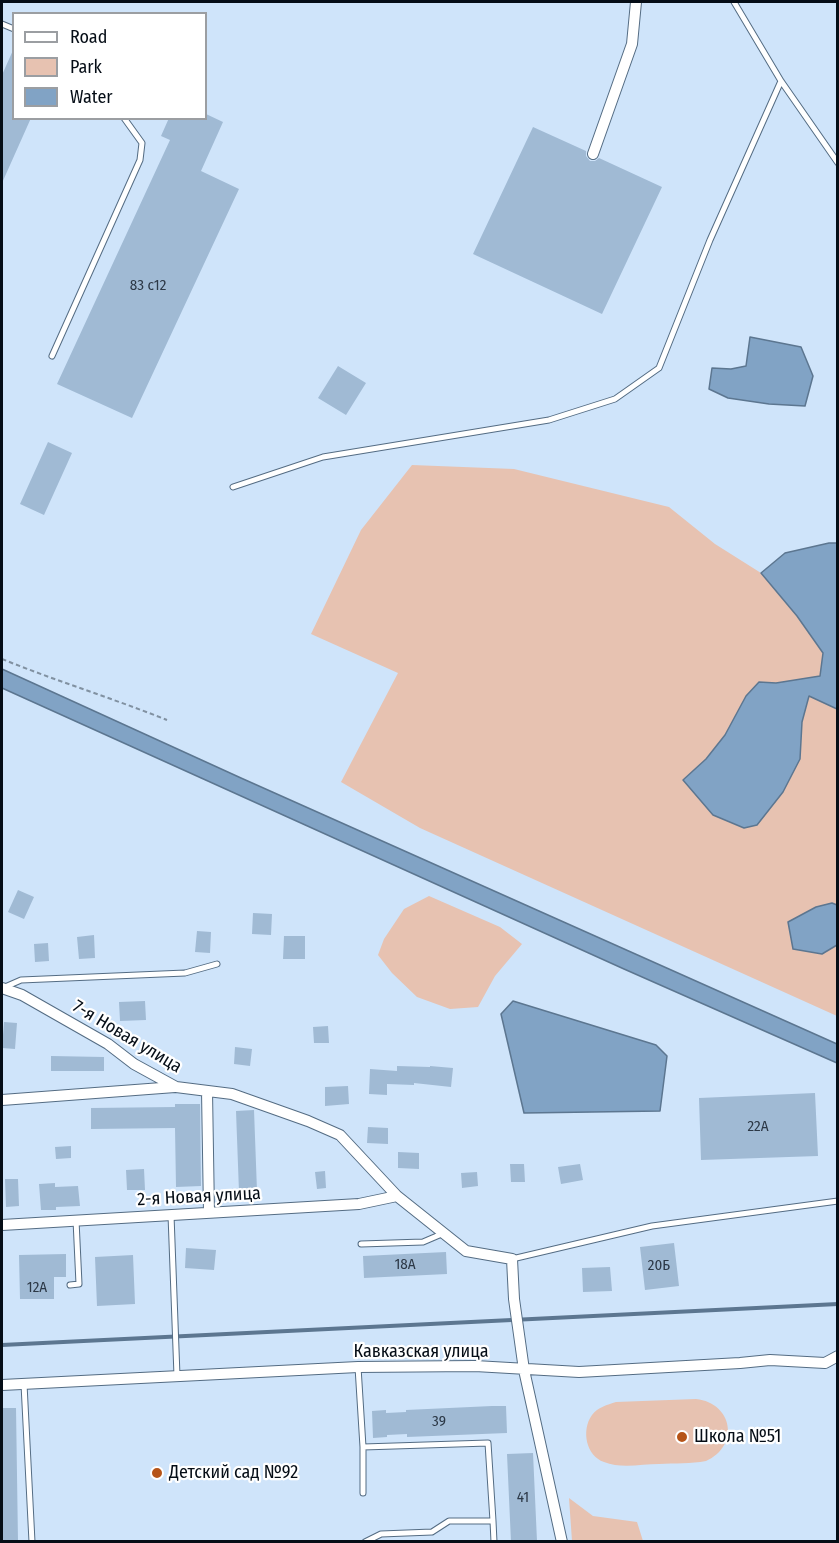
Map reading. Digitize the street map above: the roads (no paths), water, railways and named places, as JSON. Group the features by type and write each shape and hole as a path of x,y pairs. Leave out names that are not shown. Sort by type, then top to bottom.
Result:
{"street":[{"path":"592,154 632,44 636,2"},
{"name":"7-я Новая улица","path":"2,988 22,995 108,1044 134,1064 176,1087 232,1094 340,1135 397,1196 466,1251 512,1259"},
{"path":"2,1100 176,1087"},
{"path":"207,1091 209,1213"},
{"name":"2-я Новая улица","path":"2,1225 359,1204 397,1196"},
{"path":"512,1259 514,1299 524,1370 562,1542"},
{"name":"Кавказская улица","path":"2,1385 358,1367 475,1366 579,1372 770,1360 825,1363 837,1356"}],"lane":[{"path":"734,2 781,81 837,163"},
{"path":"233,487 323,457 549,420 615,399 659,368 710,240 781,81"},
{"path":"52,356 140,160 142,143 125,120"},
{"path":"2,988 21,980 185,973 217,964"},
{"path":"512,1259 652,1226 837,1200"},
{"path":"171,1215 177,1377"},
{"path":"70,1286 80,1284 76,1220"},
{"path":"361,1244 423,1242 444,1233"},
{"path":"358,1367 363,1493"},
{"path":"24,1384 32,1542"},
{"path":"363,1448 488,1443 494,1542"},
{"path":"365,1542 381,1533 432,1532 449,1521 493,1521"}],"water":[{"path":"750,337 801,347 813,376 805,406 728,398 709,389 712,368 731,369 746,366"},
{"path":"837,543 837,709 809,696 802,722 800,759 783,792 757,825 744,828 713,815 683,780 706,759 725,735 746,696 759,682 776,683 820,676 823,653 797,616 761,573 785,553"},
{"path":"2,669 837,1044 837,1063 2,688"},
{"path":"832,903 837,905 837,945 822,954 793,949 788,922 816,907"},
{"path":"513,1001 656,1045 667,1056 660,1111 524,1113 501,1014"}],"waterway":[{"path":"2,1345 838,1304"}],"place":[{"name":"Школа №51","path":"682,1437"},
{"name":"Детский сад №92","path":"157,1473"}]}
